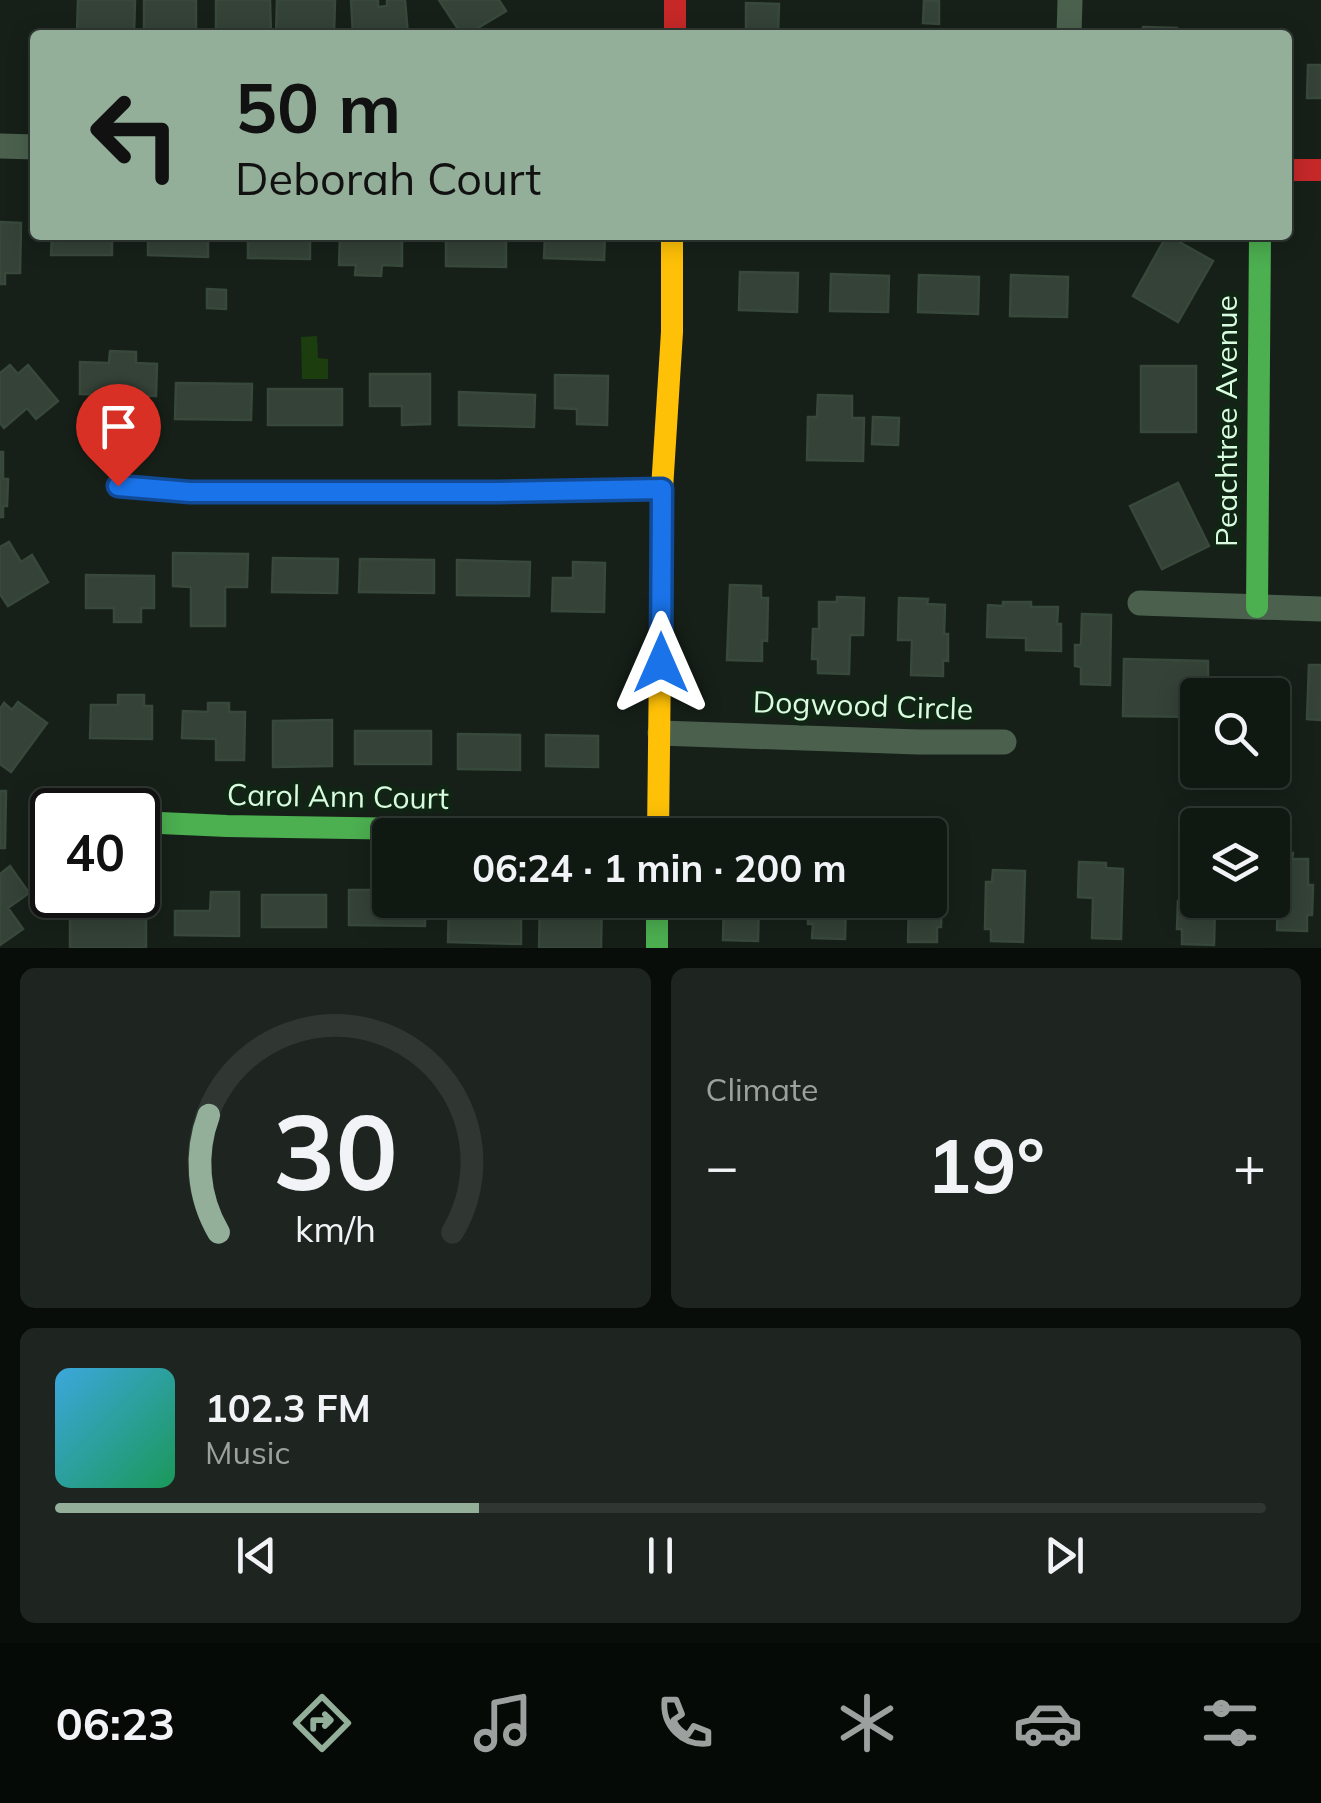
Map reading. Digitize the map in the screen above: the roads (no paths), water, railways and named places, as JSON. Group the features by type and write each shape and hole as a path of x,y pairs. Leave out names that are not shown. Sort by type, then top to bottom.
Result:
{"street":[{"path":"674,30 675,0"},
{"path":"1069,30 1070,0"},
{"path":"0,146 30,147"},
{"path":"1292,170 1321,170"},
{"path":"658,818 662,489 672,332 672,240"},
{"name":"Peachtree Avenue","path":"1258,607 1260,240"},
{"path":"118,486 210,492 662,489"},
{"path":"1140,603 1321,609"},
{"name":"Dogwood Circle","path":"660,733 1004,742"},
{"name":"Carol Ann Court","path":"160,823 372,829"},
{"path":"657,948 658,918"}]}
